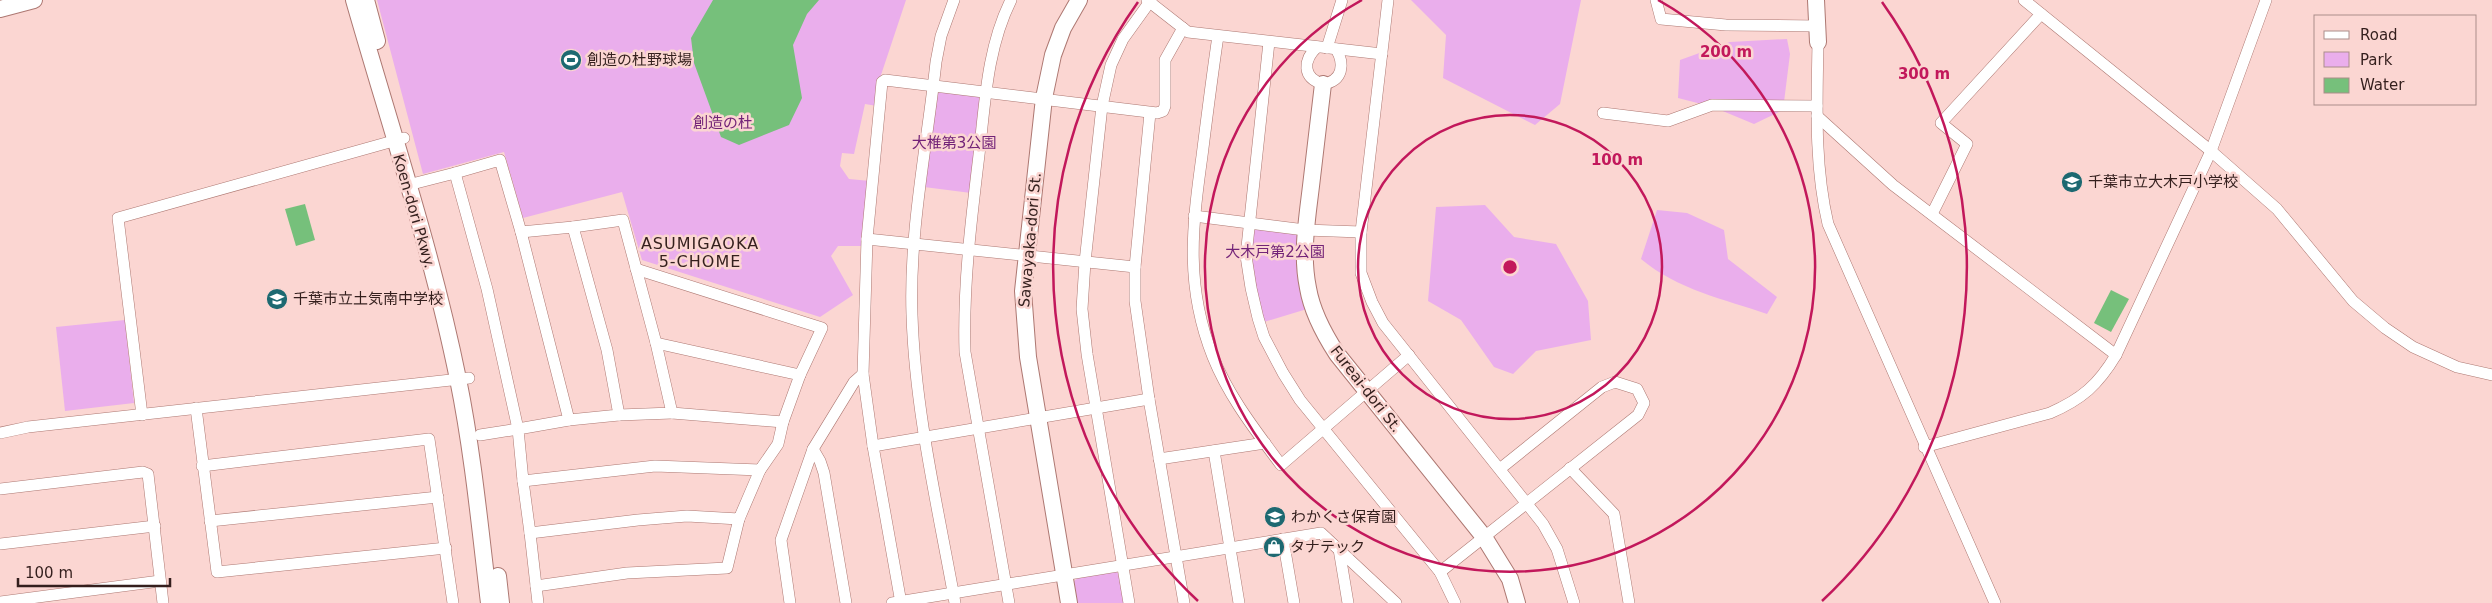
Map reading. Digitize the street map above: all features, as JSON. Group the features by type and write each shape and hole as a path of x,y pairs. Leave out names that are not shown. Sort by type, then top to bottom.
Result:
{"street":[{"path":"10,4 34,0"},
{"name":"Koen-dori Pkwy.","path":"354,0 446,281 463,378 490,603"},
{"name":"Koen-dori Pkwy.","path":"366,0 399,140"},
{"path":"954,0 941,36 933,86 914,244 913,331 915,368 954,598"},
{"path":"1009,603 965,352 964,314 968,250 986,93 994,46 1011,0"},
{"name":"Sawayaka-dori St.","path":"1069,603 1024,325 1023,291 1044,98 1053,55 1063,28 1079,0"},
{"path":"1327,48 1342,63 1341,72 1336,79 1323,84 1310,76 1306,68 1306,61 1327,48 1342,0"},
{"path":"1388,0 1361,232 1361,273 1372,302 1383,323 1501,468 1528,503 1558,549 1574,603"},
{"path":"1656,0 1661,19 1817,34"},
{"path":"1816,0 1817,111 1821,194 1828,224 1924,447 1995,603"},
{"path":"2024,0 2211,151 2277,209 2353,301 2385,328 2413,346 2456,367 2492,375"},
{"path":"1924,447 2042,415 2069,405 2087,393 2103,377 2116,355 2211,151 2266,0"},
{"path":"1129,603 1096,408 1082,310 1085,262 1102,106 1111,65 1123,39 1149,1 1188,32 1382,54"},
{"path":"1932,214 1967,144 1941,123 2041,14"},
{"path":"1183,28 1165,60 1165,106 1163,111 1157,113 885,80 882,82 867,239 863,374 898,603 954,598 1006,584 1321,533 1396,603"},
{"path":"1218,36 1194,216 1192,255 1194,288 1205,333 1213,356 1230,392 1282,465 1410,355"},
{"path":"1269,42 1246,256 1264,337 1300,400 1440,572 1455,603"},
{"name":"Fureai-dori St.","path":"1323,84 1304,263 1308,290 1315,313 1324,334 1337,354 1484,537 1510,579 1517,603"},
{"path":"1603,113 1668,121 1712,105 1817,111 1893,185 2116,355"},
{"path":"1150,113 1135,267 1136,309 1149,400 1184,603"},
{"path":"142,415 118,218 399,140"},
{"path":"413,184 500,160 521,232 568,420"},
{"path":"455,173 487,289 518,429 538,603"},
{"path":"1194,216 1306,230 1361,232"},
{"path":"521,232 624,220 672,413"},
{"path":"573,227 606,350 620,415"},
{"path":"867,239 1135,267"},
{"path":"536,586 627,573 727,568 739,519 760,470 778,444 783,422 800,375 822,328 636,269"},
{"path":"656,343 800,375"},
{"path":"790,603 780,545 812,449 854,382 863,374"},
{"path":"0,433 28,427 463,378"},
{"name":"Koen-dori Pkwy.","path":"463,378 480,436 501,603"},
{"path":"1440,572 1638,415 1644,403 1637,389 1615,382 1602,386 1501,468"},
{"path":"873,446 1149,400"},
{"path":"196,408 217,572 446,548"},
{"path":"480,436 568,420 620,415 672,413 783,422"},
{"path":"202,466 430,439 453,603"},
{"path":"1159,459 1265,443"},
{"path":"812,449 820,461 824,473 846,603"},
{"path":"1214,451 1239,603"},
{"path":"523,481 655,466 760,470"},
{"path":"1570,468 1614,514 1629,603"},
{"path":"0,489 143,472 148,474 163,603"},
{"path":"210,521 438,497"},
{"path":"530,533 677,517 739,519"},
{"path":"0,544 155,526"},
{"path":"1283,539 1294,603"},
{"path":"1339,550 1348,603"},
{"path":"0,602 160,581"}],"green space":[{"name":"創造の杜","path":"377,0 906,0 879,81 877,106 865,104 854,154 842,153 840,166 849,179 870,181 863,246 838,246 831,256 853,295 820,317 642,260 622,192 523,218 504,152 423,174"},
{"path":"1411,0 1581,0 1560,104 1535,125 1443,78 1446,35"},
{"path":"1787,39 1790,54 1783,110 1754,124 1713,107 1678,98 1680,60 1730,42"},
{"name":"大椎第3公園","path":"942,90 978,94 983,99 971,193 924,187 936,95"},
{"path":"1485,205 1514,237 1556,244 1588,301 1591,340 1536,351 1513,374 1494,367 1461,320 1428,301 1436,207"},
{"path":"1657,210 1687,213 1724,230 1728,259 1777,297 1767,314 1686,286 1655,270 1641,259"},
{"name":"大木戸第2公園","path":"1257,227 1300,235 1307,309 1264,322 1253,277 1253,230"},
{"path":"125,320 134,403 65,411 56,327"},
{"path":"1114,571 1118,573 1124,603 1077,603 1073,582 1079,577"}],"water":[{"path":"713,0 819,0 807,14 793,45 802,98 789,125 739,145 721,137 694,63 691,38"},
{"path":"305,204 315,240 296,246 285,209"},
{"path":"2111,290 2129,299 2111,332 2094,323"}],"place":[{"name":"創造の杜野球場","path":"571,60"},
{"name":"千葉市立大木戸小学校","path":"2072,182"},
{"name":"千葉市立土気南中学校","path":"277,299"},
{"name":"わかくさ保育園","path":"1275,517"},
{"name":"タナテック","path":"1274,547"}],"district":[{"name":"ASUMIGAOKA 5-CHOME","path":"700,252"}]}
